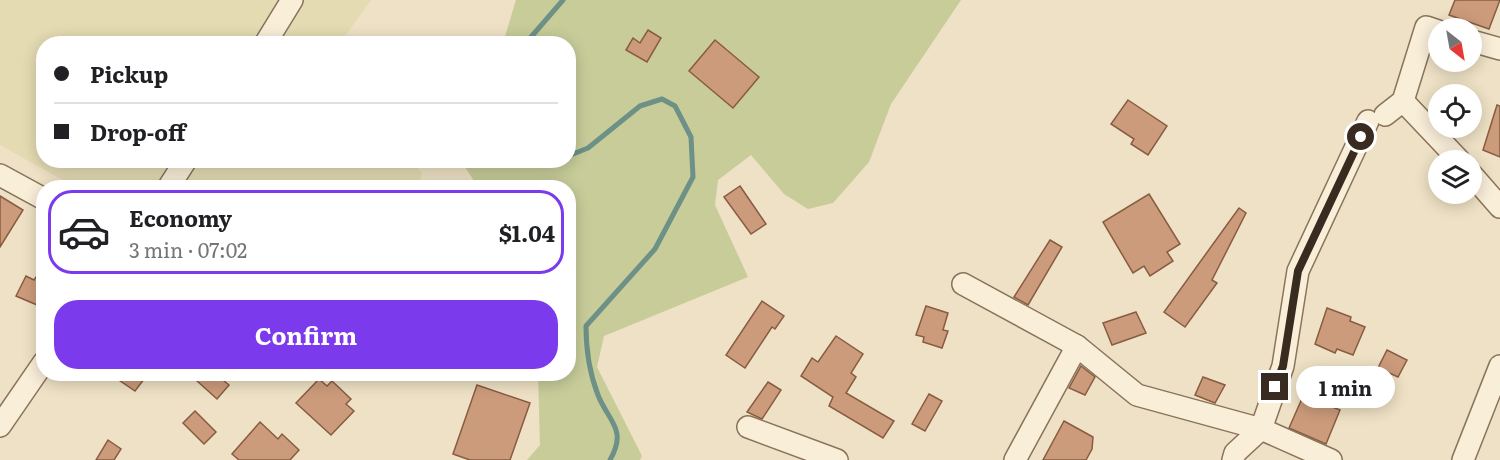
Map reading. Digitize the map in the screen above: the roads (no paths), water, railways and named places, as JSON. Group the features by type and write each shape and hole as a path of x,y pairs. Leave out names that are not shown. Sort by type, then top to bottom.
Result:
{"street":[{"path":"270,36 292,0"},
{"path":"1233,460 1235,453 1261,429 1283,366 1298,271 1376,118 1403,101 1426,27 1428,28"},
{"path":"1482,44 1500,49"},
{"path":"1403,101 1450,150"},
{"path":"0,175 36,195"},
{"path":"1482,186 1500,207"},
{"path":"963,284 1077,346 1137,395 1261,429 1331,460"},
{"path":"1015,460 1077,346"},
{"path":"1463,460 1500,366"},
{"path":"0,426 36,374"},
{"path":"748,426 837,460"}],"waterway":[{"path":"532,36 563,0"},
{"path":"576,153 588,148 640,106 662,99 675,106 691,137 693,177 655,249 586,326 587,352 592,378 617,433 615,449 610,460"}]}
